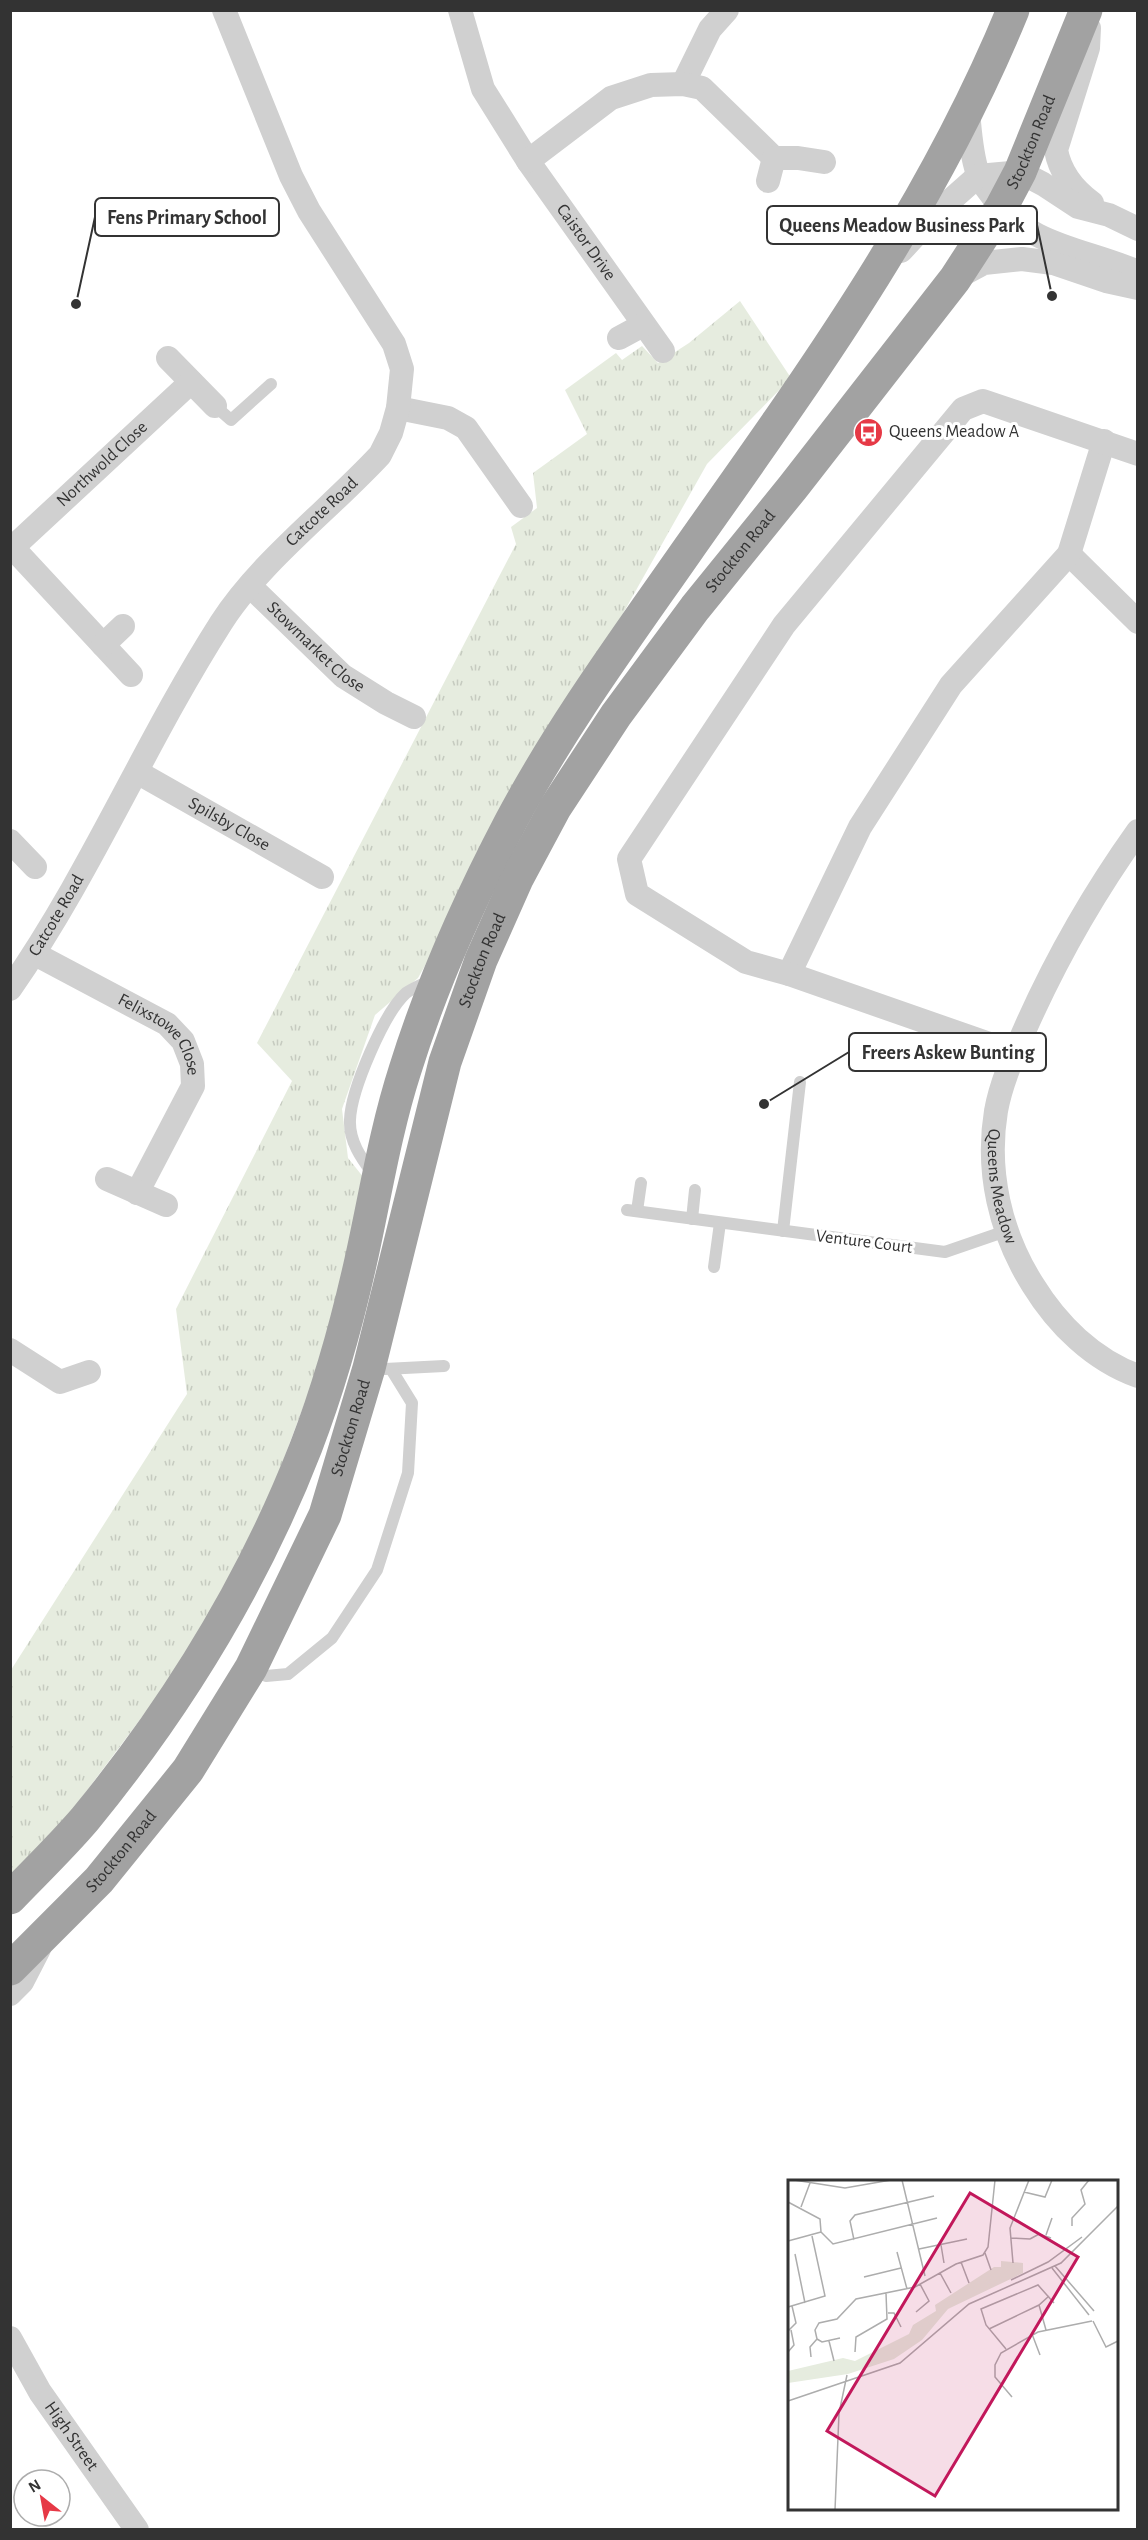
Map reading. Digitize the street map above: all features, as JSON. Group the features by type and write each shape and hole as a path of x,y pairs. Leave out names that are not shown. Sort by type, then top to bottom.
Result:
{"highway":[{"name":"Stockton Road","path":"10,1898 83,1821 146,1739 208,1644 246,1576 280,1507 310,1433 340,1343 404,1071 439,975 470,902 513,816 563,731 869,286 935,175 968,111 1012,10"},
{"name":"Stockton Road","path":"10,1969 99,1880 188,1770 251,1668 325,1515 380,1369 445,1062 481,960 517,879 555,808 616,715 695,608 793,487 955,279 1001,208 1020,172 1088,10"}],"street":[{"name":"Catcote Road","path":"10,989 35,954 221,622 250,586 380,455 391,432 398,408 402,369 394,344 309,211 291,176 224,10"},
{"name":"Caistor Drive","path":"460,10 483,89 528,161 663,351"},
{"path":"683,84 710,29 727,10"},
{"path":"1088,10 1088,48 1056,150 1058,164 1071,184 1086,199 1108,215 1137,229"},
{"path":"528,161 611,98 651,85 683,84 702,88 771,169 798,158 824,162"},
{"path":"968,111 971,145 978,176 1001,208 1022,228 1047,241 1120,264 1137,272"},
{"path":"869,286 934,215 978,176 1020,172 1078,207 1108,215"},
{"path":"955,279 984,263 1022,259 1053,263 1106,281 1137,288"},
{"path":"619,338 643,325"},
{"path":"168,358 215,406"},
{"name":"Northwold Close","path":"131,675 12,549 192,382"},
{"path":"1015,1053 789,974 746,962 637,894 629,859 784,625 963,409 983,401 1137,453"},
{"path":"398,408 448,418 466,428 521,506"},
{"path":"789,974 860,827 951,686 1069,554 1104,441"},
{"path":"1069,554 1137,622"},
{"name":"Stowmarket Close","path":"250,586 342,676 391,695 414,717"},
{"path":"103,645 123,626"},
{"name":"Spilsby Close","path":"137,772 322,877"},
{"name":"Queens Meadow","path":"1137,831 1092,898 1066,944 1015,1053 996,1110 992,1161 1006,1231 1019,1263 1048,1309 1065,1328 1104,1359 1137,1376"},
{"path":"10,841 35,867"},
{"name":"Felixstowe Close","path":"35,954 167,1024 183,1041 192,1064 192,1086 137,1193"},
{"path":"107,1179 166,1205"},
{"path":"10,1350 62,1392 89,1372"},
{"path":"10,1994 22,1982 47,1933"},
{"name":"High Street","path":"11,2343 40,2392 137,2529"}],"lane":[{"path":"215,406 231,420 271,384"},
{"path":"783,1231 800,1082"},
{"name":"Venture Court","path":"641,1183 632,1211 945,1252 1006,1231"},
{"path":"692,1219 695,1190"},
{"path":"714,1267 720,1223"},
{"path":"380,1369 444,1366"},
{"path":"251,1668 266,1676 288,1674 332,1638 377,1570 408,1473 412,1402 380,1369"}],"green space":[{"path":"740,301 791,378 707,464 418,978 375,1015 342,1109 348,1158 368,1183 314,1378 259,1525 186,1658 47,1844 11,1879 11,1670 187,1394 176,1309 292,1081 257,1043 516,544 511,527 537,508 533,473 587,434 565,390 616,353 622,360 642,346 658,363 689,343"}],"place":[{"name":"Queens Meadow Business Park","path":"1052,296"},
{"name":"Fens Primary School","path":"76,304"},
{"name":"Queens Meadow A","path":"868,432"},
{"name":"Freers Askew Bunting","path":"764,1104"}]}
